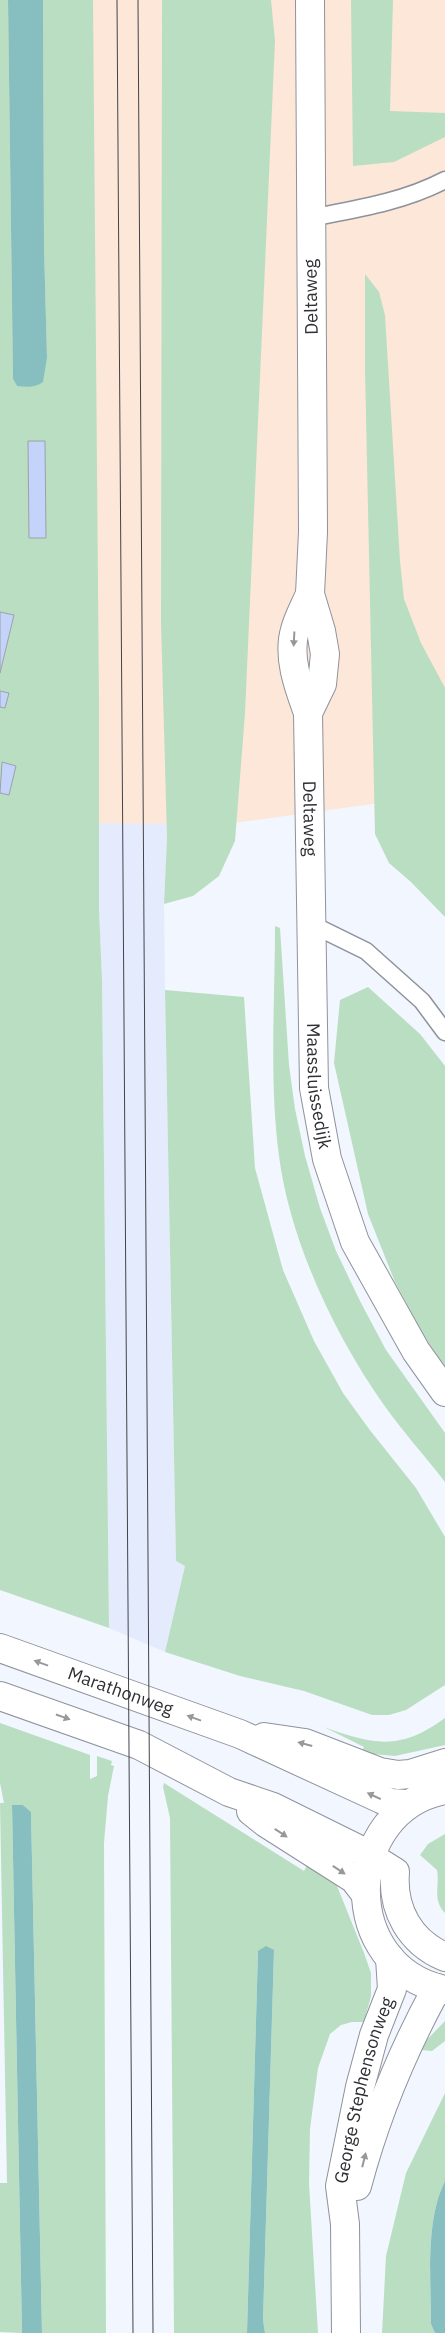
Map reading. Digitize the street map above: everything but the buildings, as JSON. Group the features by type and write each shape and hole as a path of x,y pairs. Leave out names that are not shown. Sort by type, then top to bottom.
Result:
{"main road":[{"name":"Deltaweg","path":"310,0 313,532 310,594 294,631 293,653 296,683 308,713 311,924"},
{"name":"Maassluissedijk","path":"311,924 314,1088 327,1159 355,1242 416,1351 445,1392"},
{"name":"Marathonweg","path":"0,1648 240,1734 381,1799 392,1803 406,1804"},
{"path":"0,1696 139,1745 229,1792 273,1807 372,1857 394,1872 396,1900 406,1925 424,1946 445,1957"},
{"name":"Marathonweg","path":"240,1734 304,1743 380,1772 398,1775 410,1774 445,1763"},
{"path":"442,1986 407,1973 390,1958 374,1934 368,1920 364,1892 372,1857 390,1822 406,1804 445,1790"},
{"path":"229,1792 266,1823 354,1879 364,1892"},
{"name":"George Stephensonweg","path":"346,2333 346,2224 340,2186 360,2087 374,2036 392,1989 390,1958"},
{"name":"George Stephensonweg","path":"346,2224 378,2114 442,1986"}],"lane":[{"path":"310,218 369,206 423,191 445,180"},
{"path":"311,924 366,952 422,1002 445,1032"}],"shaded area":[{"path":"0,0 445,0 445,859 394,801 227,824 0,823"},
{"path":"162,0 167,837 164,904 165,990 176,1561 185,1566 165,1652 109,1628 102,980 99,908 99,703"}],"green space":[{"path":"0,0 8,0 13,379 17,386 47,357 44,247 43,0 93,0 99,908 102,980 109,1628 0,1590"},
{"path":"162,0 271,0 275,41 245,713 235,841 219,876 193,896 164,904 167,837 161,622"},
{"path":"351,0 393,0 390,111 445,113 445,137 394,162 353,166"},
{"path":"365,274 379,292 385,315 404,599 421,643 445,688 445,917 411,882 389,863 375,834 365,369"},
{"path":"275,926 280,928 289,1065 295,1109 305,1156 320,1208 336,1251 386,1350 445,1433 445,1482 384,1405 348,1349 317,1286 293,1221 279,1156 274,1099"},
{"path":"368,987 420,1034 445,1066 445,1367 423,1334 395,1282 368,1214 334,1063 340,1000"},
{"path":"165,990 244,997 255,1168 283,1270 314,1341 343,1393 416,1488 445,1537 445,1685 406,1710 389,1715 372,1715 304,1691 240,1676 165,1652 185,1566 176,1561"},
{"path":"445,1718 445,1745 395,1756 361,1753 364,1747 324,1727 358,1738 386,1742 414,1736"},
{"path":"0,1723 90,1755 90,1779 97,1776 97,1756 112,1761 111,1765 114,1766 108,1796 104,1843 106,2333 42,2333 31,1812 23,1805 12,1806 22,2333 0,2332 0,2183 7,2183 0,1803 4,1803 0,1783"},
{"path":"164,1783 304,1871 309,1862 337,1886 371,1973 371,1996 364,2022 352,2022 341,2025 330,2034 318,2068 310,2129 309,2183 318,2333 265,2333 263,2320 274,1950 258,1951 247,2333 174,2333 170,1818 163,1787"},
{"path":"445,1834 445,1913 439,1903 437,1870 420,1855 428,1844"},
{"path":"445,2021 445,2041 432,2051 421,2050 421,2046"},
{"path":"445,2093 445,2181 434,2214 430,2270 431,2324 435,2333 382,2333 386,2256 406,2173"}],"water":[{"path":"8,0 43,0 44,247 47,357 43,382 31,387 17,386 13,379"},
{"path":"12,1805 23,1805 31,1812 42,2333 22,2333"},
{"path":"266,1946 274,1950 263,2320 265,2333 247,2333 258,1951"},
{"path":"445,2181 445,2333 435,2333 431,2324 430,2251 434,2214"}],"tram line":[{"path":"117,0 133,2333"},
{"path":"138,0 153,2333"}]}
